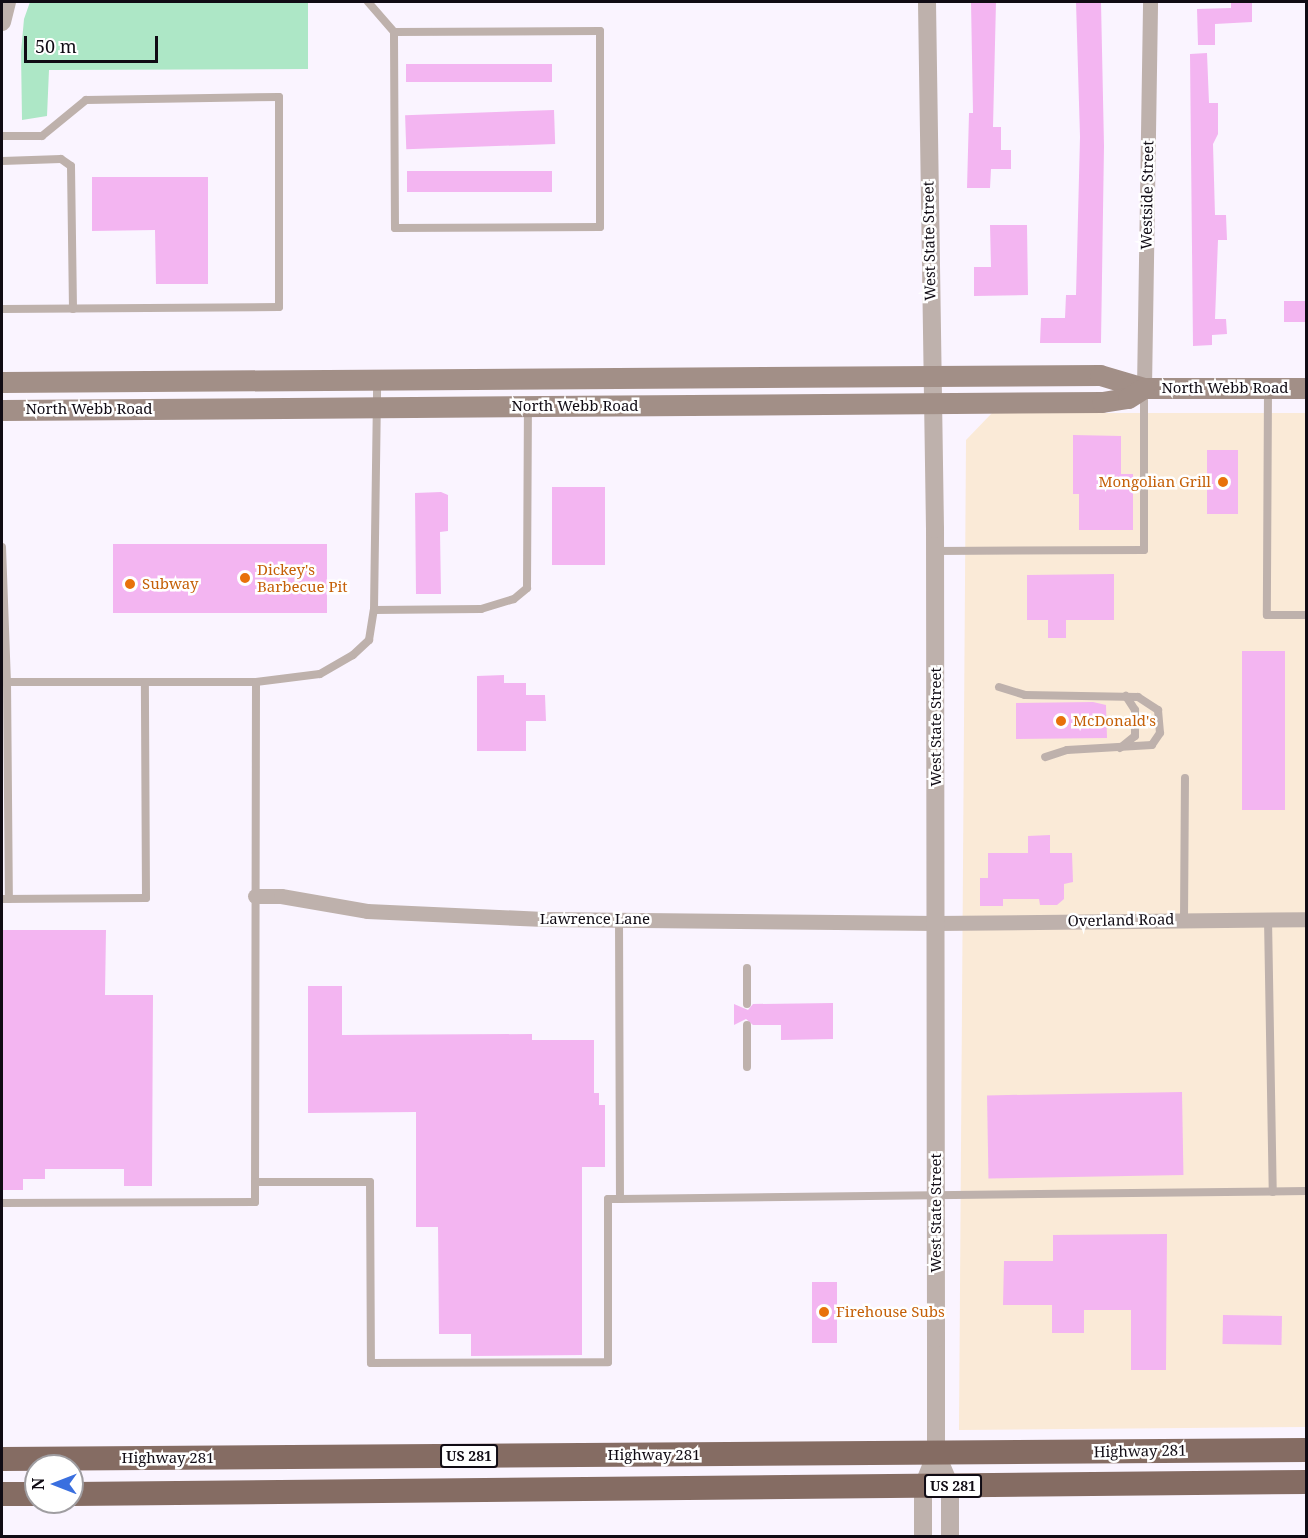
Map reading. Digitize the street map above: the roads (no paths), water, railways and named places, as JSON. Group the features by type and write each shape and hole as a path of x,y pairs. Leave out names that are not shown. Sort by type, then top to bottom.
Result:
{"highway":[{"name":"Highway 281","path":"2,1459 1306,1450"},
{"name":"US 281","path":"84,1494 1306,1482"},
{"path":"2,1494 24,1494"}],"main road":[{"name":"North Webb Road","path":"2,381 1100,375 1144,388 1306,388"},
{"name":"North Webb Road","path":"2,410 932,405 1116,401 1144,388"}],"street":[{"path":"2,22 7,2"},
{"name":"West State Street","path":"923,1536 923,1486 936,1453 935,551 927,2"},
{"name":"Westside Street","path":"1144,388 1150,2"},
{"name":"Lawrence Lane","path":"255,896 281,896 367,911 619,919 936,922"},
{"name":"Overland Road","path":"936,922 1306,919"},
{"name":"West State Street","path":"936,1453 950,1486 950,1536"}],"lane":[{"path":"368,2 394,32 395,228 600,227 600,31 394,32"},
{"path":"2,136 42,136 86,100 279,98 279,307 2,309"},
{"path":"2,161 61,159 71,166 73,309"},
{"path":"4,682 256,682 320,674 353,655 369,640 374,610 377,378"},
{"path":"935,551 1144,550 1144,388"},
{"path":"1268,388 1267,615 1306,615"},
{"path":"374,610 481,609 514,599 527,588 528,406"},
{"path":"2,547 5,899 146,898 145,683"},
{"path":"2,1203 255,1202 256,682"},
{"path":"999,687 1025,695 1138,697 1158,710 1160,733 1152,745 1119,749 1067,750 1045,757"},
{"path":"1119,749 1135,736 1135,710 1126,696"},
{"path":"1184,920 1185,777"},
{"path":"619,919 620,1199"},
{"path":"1268,919 1273,1192"},
{"path":"747,968 747,1004"},
{"path":"747,1025 747,1067"},
{"path":"255,1182 370,1182 371,1363 608,1362 608,1199 1306,1191"}],"place":[{"name":"Mongolian Grill","path":"1223,482"},
{"name":"Dickey's Barbecue Pit","path":"245,578"},
{"name":"Subway","path":"130,584"},
{"name":"McDonald's","path":"1061,721"},
{"name":"Firehouse Subs","path":"824,1312"}]}
